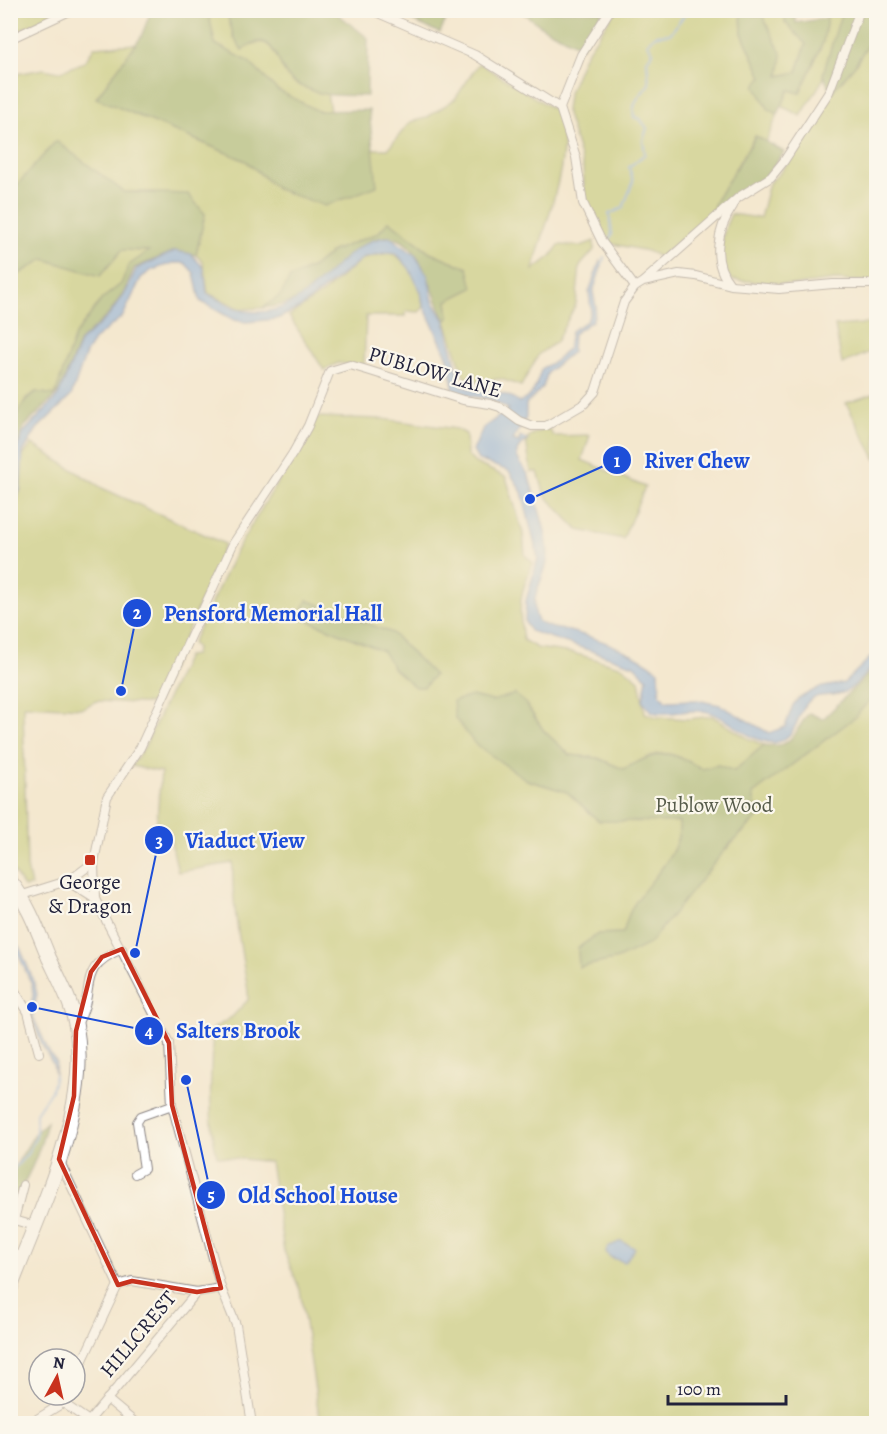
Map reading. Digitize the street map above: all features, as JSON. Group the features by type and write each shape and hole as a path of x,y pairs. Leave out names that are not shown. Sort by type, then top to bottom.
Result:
{"highway":[{"path":"10,881 76,1025 74,1096 59,1159 10,1288"}],"street":[{"path":"10,39 72,10"},
{"path":"371,10 475,56 560,108"},
{"path":"610,10 581,55 560,108 576,157 583,203 592,224 611,256 635,287"},
{"path":"643,282 739,197 771,177 807,128 829,92 860,10"},
{"path":"731,285 720,273 719,245 721,229 739,197"},
{"name":"PUBLOW LANE","path":"95,899 94,862 102,811 107,797 140,748 233,544 293,453 308,426 330,371 350,365 463,400 500,407 519,421 532,426 546,426 584,404 595,392 624,302 635,287 643,282 679,274 731,285 797,289 832,284 876,284"},
{"path":"16,898 80,875 94,862"},
{"path":"67,881 95,899 169,1043 172,1105 221,1288 236,1325 252,1424"},
{"path":"76,1025 84,1012 91,972 102,957 122,949"},
{"path":"10,983 27,1012 39,1053"},
{"path":"135,1174 144,1169 137,1122 141,1116 172,1105"},
{"path":"59,1159 118,1285"},
{"path":"23,1185 14,1220 35,1226"},
{"name":"HILLCREST","path":"87,1351 118,1285 132,1281 197,1292 221,1288"},
{"name":"HILLCREST","path":"73,1407 88,1422 197,1292"},
{"name":"HILLCREST","path":"107,1399 137,1424"},
{"path":"29,1424 53,1407"}],"highlighted area":[{"path":"122,949 169,1043 172,1105 221,1288 197,1292 132,1281 118,1285 59,1159 74,1096 76,1031 91,972 102,957"}],"green space":[{"path":"54,10 57,13 11,34 10,11"},
{"path":"264,10 299,13 334,11 368,38 367,96 324,94 297,84 285,73 268,44 253,43 242,50 234,37 226,11"},
{"path":"741,10 742,33 762,77 769,110 778,114 766,142 755,136 715,202 711,215 660,257 647,251 608,243 585,201 583,166 566,111 568,95 584,56 615,11"},
{"path":"151,11 208,11 215,44 248,61 277,90 318,111 369,110 377,186 325,206 277,189 246,161 96,98 141,37"},
{"path":"208,11 226,11 234,37 242,50 252,44 266,44 271,48 291,81 306,88 327,93 330,111 318,111 277,90 248,61 215,44"},
{"path":"389,11 449,11 440,33"},
{"path":"520,11 603,11 582,47 544,28"},
{"path":"741,11 752,11 753,15 763,16 782,55 779,76 797,72 806,44 785,22 786,11 794,11 796,23 827,18 823,42 800,93 789,90 778,114 769,110 755,86 762,77 742,33"},
{"path":"752,11 786,11 785,22 806,44 797,72 778,76 782,55"},
{"path":"794,11 842,11 823,74 824,78 801,116 781,106 789,90 800,93 823,42 828,12 794,14"},
{"path":"842,11 876,12 876,31 855,65 831,93 823,74"},
{"path":"876,30 876,282 835,280 796,285 732,280 726,273 721,257 722,239 731,214 760,218 769,183 780,173 811,132 831,93 855,65"},
{"path":"136,44 96,98 246,161 277,189 372,154 372,149 388,149 410,122 426,118 455,99 479,63 558,112 563,129 561,168 533,270 551,256 559,245 581,246 594,241 594,250 580,266 576,304 556,342 539,354 521,386 501,379 476,381 464,377 446,321 449,318 447,301 468,268 430,252 389,221 379,233 333,251 313,267 290,278 281,295 262,308 241,309 208,293 203,262 196,255 205,214 155,192 124,192 56,141 11,192 11,75 44,69 59,72 85,62 94,47"},
{"path":"756,136 784,152 767,175 711,215 715,202"},
{"path":"56,141 124,192 188,194 205,214 196,255 175,251 134,268 124,292 109,314 80,341 59,392 24,427 11,459 12,431 22,405 36,392 55,395 75,335 102,299 121,284 129,265 149,251 122,250 100,276 44,259 11,279 11,192"},
{"path":"389,221 430,252 468,268 473,288 447,301 449,318 446,321 416,255 402,241 388,237 373,240 358,248 305,295 295,301 262,308 281,295 290,278 313,267 333,251 378,233"},
{"path":"122,250 150,251 129,265 121,284 102,299 75,335 55,395 36,392 26,398 11,431 11,279 44,259 100,276"},
{"path":"389,253 399,258 413,274 424,307 419,312 406,311 405,316 366,316 364,366 338,363 324,370 289,316 324,292 363,258"},
{"path":"876,323 876,364 870,352 842,364 835,326"},
{"path":"876,393 876,460 846,403"},
{"path":"317,417 383,419 457,429 466,434 467,455 475,463 506,477 523,533 525,555 533,563 521,601 520,618 523,640 537,648 573,653 623,667 639,680 645,713 656,717 689,719 712,716 749,739 764,745 734,771 718,765 702,769 670,754 655,755 623,769 598,758 570,755 544,731 525,703 492,701 472,696 527,780 567,792 599,821 679,821 676,844 631,910 623,933 598,934 578,948 579,967 618,959 758,817 753,794 854,718 876,693 876,1423 320,1423 300,1290 284,1251 270,1162 217,1156 214,1140 210,1092 213,1029 232,1017 248,1000 234,900 233,863 178,872 170,837 155,841 161,772 131,766 145,746 187,656 195,655 196,648 192,643 237,549","holes":["307,601 392,633 433,675 394,669 384,651 300,617"]},
{"path":"549,428 553,436 590,435 582,460 645,487 623,539 578,530 545,495 538,472 531,472 526,441 531,435"},
{"path":"32,444 102,488 225,544 156,704 96,701 83,708 23,705 27,867 31,886 24,887 10,867 10,519 21,489 22,457"},
{"path":"307,600 392,633 434,675 424,687 415,687 394,669 383,651 300,617"},
{"name":"Publow Wood","path":"876,666 876,693 854,718 753,794 758,817 729,845 649,944 618,959 579,967 578,948 598,934 623,933 628,916 639,896 663,866 676,845 679,822 599,821 567,792 527,780 475,744 455,718 453,701 472,696 492,701 515,694 525,703 544,731 570,755 598,758 623,769 646,758 663,754 679,757 702,769 718,765 734,771 764,745 774,746 787,742 809,713 823,719"},
{"path":"47,1122 33,1164 11,1203 10,1175 36,1132"}],"water":[{"path":"390,237 415,255 428,276 433,301 445,321 461,385 512,397 519,402 533,392 542,368 554,362 568,348 571,331 587,321 591,310 589,292 600,261 602,265 593,292 596,307 592,321 573,334 572,352 548,372 543,387 526,404 526,418 513,440 519,442 520,436 528,440 521,445 517,454 529,477 547,544 547,563 534,606 538,621 607,643 650,665 659,671 660,694 666,701 697,700 720,705 769,733 785,727 793,705 799,698 818,688 844,683 876,652 876,663 845,692 813,698 809,701 793,731 774,743 754,738 717,715 708,712 652,712 643,701 647,678 634,665 530,631 525,622 526,601 538,558 522,492 509,471 478,460 473,451 483,428 509,409 490,399 454,393 448,358 423,304 421,292 409,268 396,253 389,252 364,257 301,307 277,319 246,322 234,320 200,301 194,273 185,263 173,263 152,270 141,278 123,316 95,339 86,353 71,396 37,429 23,452 20,489 11,517 13,458 24,432 58,396 81,341 108,317 126,292 136,269 175,251 191,254 204,268 207,294 240,310 269,311 289,304 307,293 355,251 371,241"},
{"path":"11,938 20,948 34,982 37,994 33,1016 50,1054 56,1061 55,1076 53,1064 42,1045 29,1010 33,996 32,985"},
{"path":"621,1241 635,1248 625,1262 610,1257 606,1252 608,1247"}],"waterway":[{"path":"609,241 612,234 609,214 623,208 633,181 629,167 645,154 643,140 647,128 640,119 634,117 633,112 637,99 649,84 647,60 653,52 647,43 656,35 670,34 688,10"},
{"path":"602,264 604,257"},
{"path":"10,1173 27,1154 36,1136 36,1113 51,1091 55,1075"}],"place":[{"name":"River Chew","path":"530,499"},
{"name":"Pensford Memorial Hall","path":"121,691"},
{"name":"George & Dragon","path":"90,860"},
{"name":"Viaduct View","path":"135,953"},
{"name":"Salters Brook","path":"32,1007"},
{"name":"Old School House","path":"186,1080"}]}
